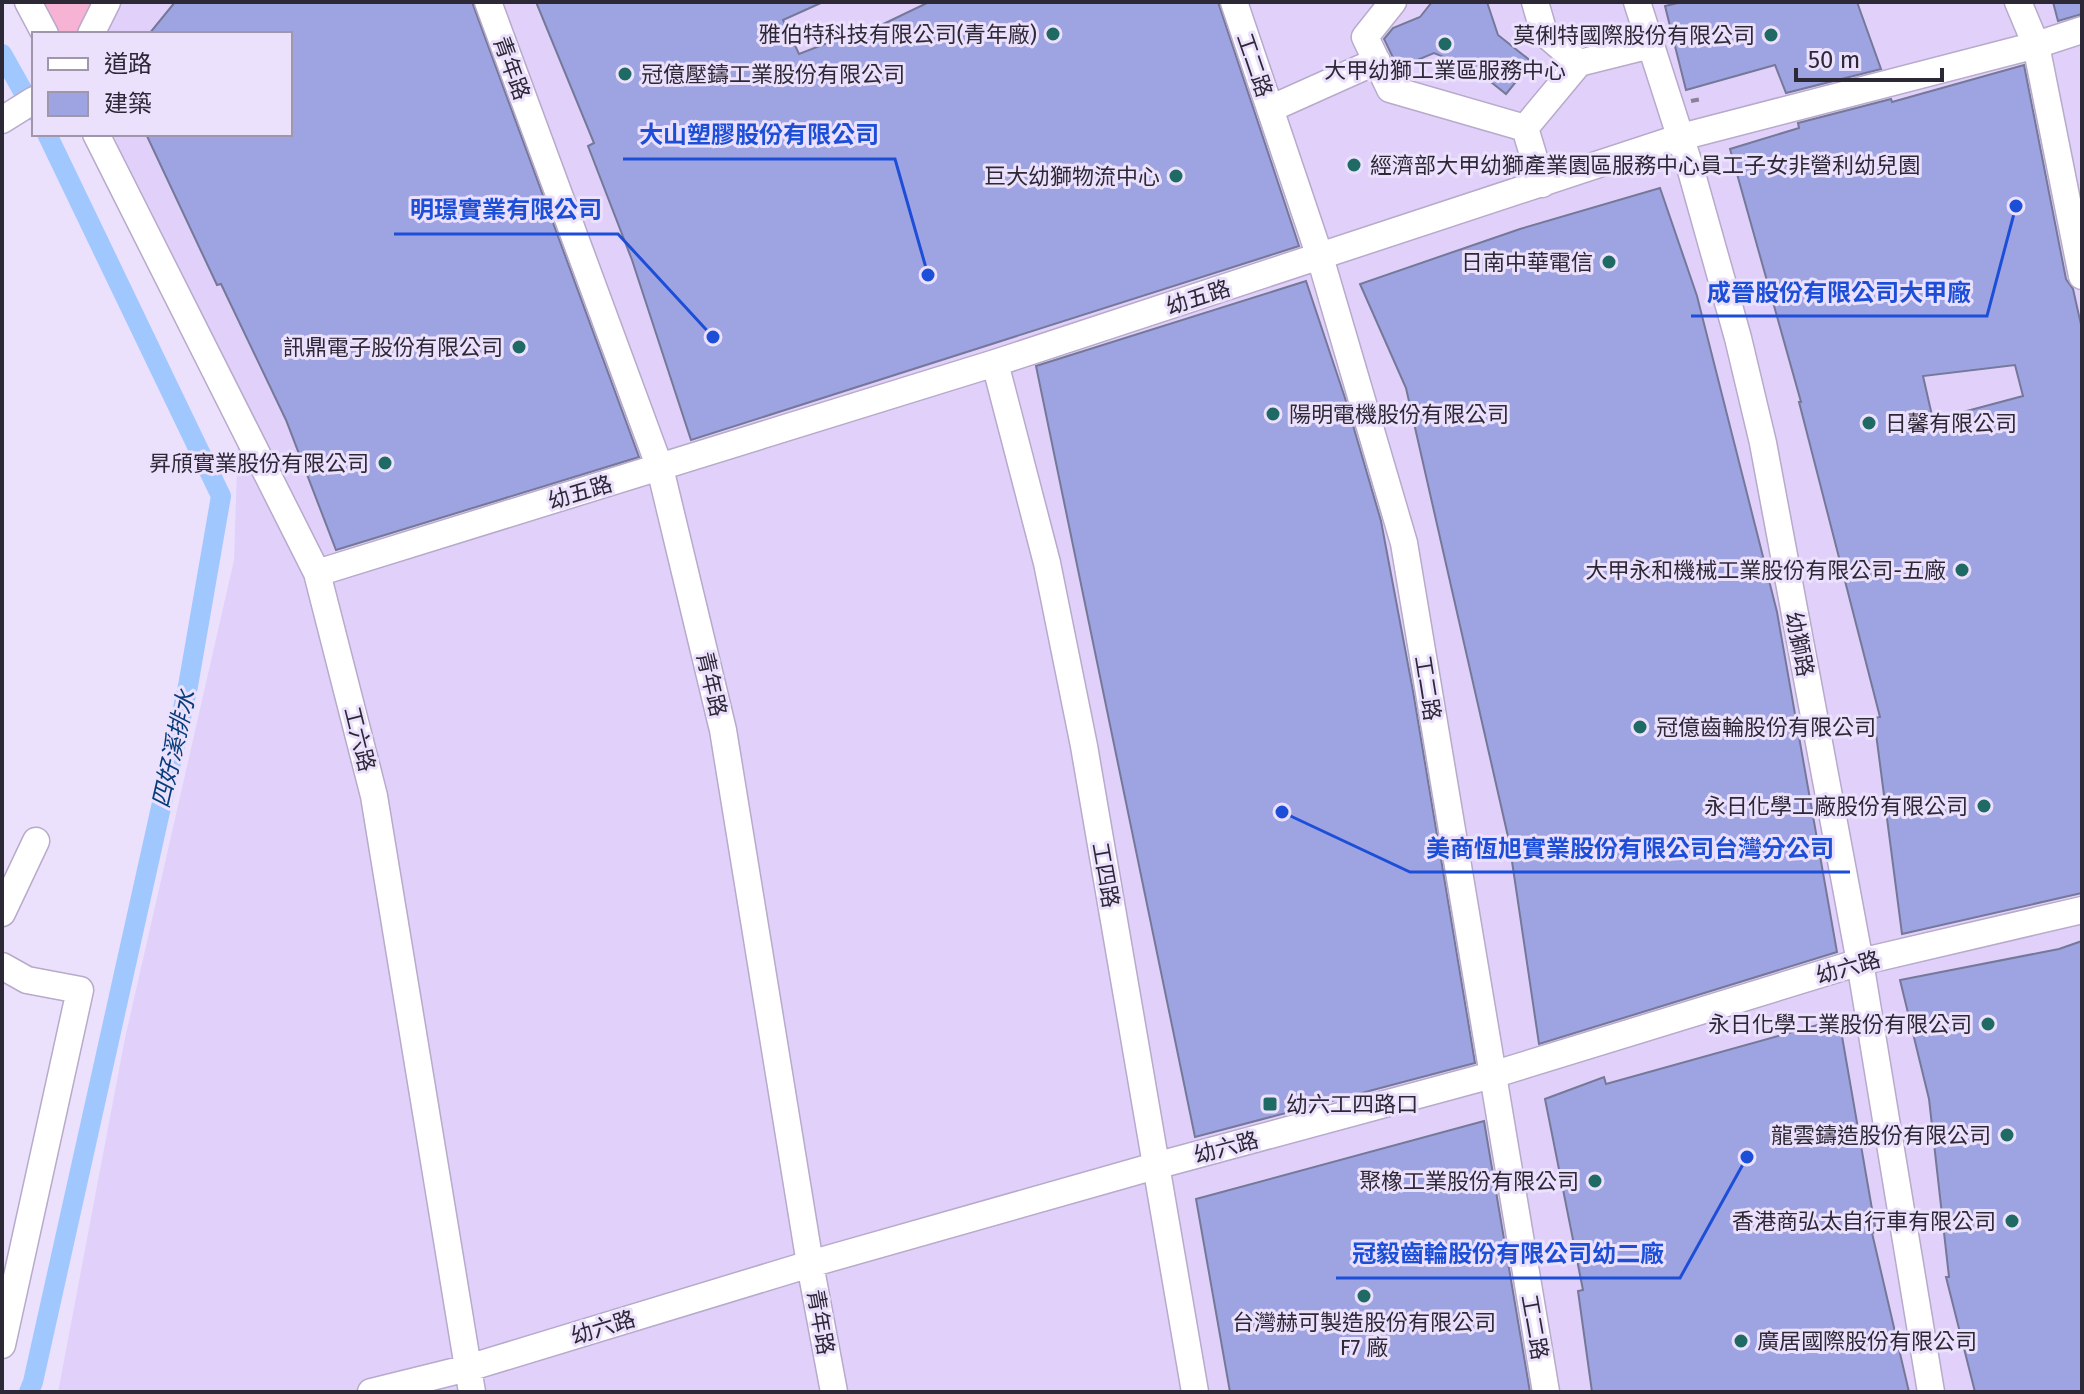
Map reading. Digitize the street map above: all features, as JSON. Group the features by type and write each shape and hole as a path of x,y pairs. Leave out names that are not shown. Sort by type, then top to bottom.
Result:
{"street":[{"path":"28,2 44,32"},
{"path":"92,32 107,2"},
{"name":"青年路","path":"488,2 660,468 723,730 810,1264 834,1392"},
{"name":"工二路","path":"1234,2 1320,257 1404,543 1546,1392"},
{"path":"1393,2 1365,37 1390,89 1525,128"},
{"path":"1535,2 1544,33 1579,63"},
{"name":"幼獅路","path":"1637,2 1681,137 1738,338 1763,443 1860,962 1931,1392"},
{"path":"2018,2 2036,45 2082,276"},
{"name":"幼五路","path":"317,573 995,363 1681,137 2036,45 2082,30"},
{"path":"1525,128 1579,63 1651,45"},
{"path":"1270,109 1377,61"},
{"path":"2,120 32,101"},
{"path":"1525,128 1542,184"},
{"name":"工六路","path":"97,136 317,573 374,796 470,1380"},
{"name":"工四路","path":"995,363 1047,563 1081,730 1195,1392"},
{"path":"2,913 36,841"},
{"name":"幼六路","path":"371,1392 470,1380 810,1264 1492,1075 1860,962 2082,910"},
{"path":"2,966 27,980 80,990 2,1345"}],"shaded area":[{"path":"37,2 99,2 80,32 57,32"},
{"path":"117,2 2082,2 2082,1392 58,1392 125,1038 234,560 238,436 114,136 292,136 292,32 94,32"}],"building":[{"path":"175,2 472,2 639,457 336,550 286,420 221,284 217,285 147,136 292,136 292,32 151,32"},
{"path":"536,2 823,2 783,20 799,54 874,25 875,28 929,2 1218,2 1299,246 691,440 632,260 588,146 594,143"},
{"name":"大甲幼獅工業區服務中心","path":"1432,2 1487,2 1498,35 1532,62 1506,94 1476,70 1434,53 1398,68 1384,39 1393,28 1420,17"},
{"name":"莫俐特國際股份有限公司","path":"1682,2 1857,2 1881,69 1786,93 1775,65 1686,90 1665,6"},
{"path":"2053,2 2082,2 2082,14 2058,21"},
{"path":"2024,65 2066,279 2073,289 2082,329 2082,893 1902,934 1874,718 1880,717 1801,402 1730,149 1799,128 1798,123 1891,99 1892,102","holes":["2015,365 2023,396 1933,420 1923,376"]},
{"name":"冠億齒輪股份有限公司","path":"1660,188 1697,296 1777,612 1837,952 1539,1044 1509,841 1406,388 1360,284 1520,229"},
{"path":"1306,281 1381,521 1413,691 1475,1063 1195,1137 1036,366"},
{"path":"2082,941 2082,1392 1975,1392 1946,1277 1949,1277 1929,1099 1900,980 2059,949"},
{"path":"1839,1019 1876,1232 1872,1233 1909,1392 1592,1392 1578,1291 1583,1290 1545,1099 1604,1077 1606,1084"},
{"name":"台灣赫可製造股份有限公司 F7 廠","path":"1484,1121 1530,1392 1230,1392 1196,1199"}],"waterway":[{"name":"四好溪排水","path":"2,54 32,107"},
{"name":"四好溪排水","path":"29,1392 188,686 221,496 48,136"}],"place":[{"name":"雅伯特科技有限公司(青年廠)","path":"1053,34"},
{"name":"莫俐特國際股份有限公司","path":"1771,35"},
{"name":"大甲幼獅工業區服務中心","path":"1445,44"},
{"name":"冠億壓鑄工業股份有限公司","path":"625,74"},
{"name":"經濟部大甲幼獅產業園區服務中心員工子女非營利幼兒園","path":"1354,165"},
{"name":"巨大幼獅物流中心","path":"1176,176"},
{"name":"成晉股份有限公司大甲廠","path":"2016,206"},
{"name":"日南中華電信","path":"1609,262"},
{"name":"大山塑膠股份有限公司","path":"928,275"},
{"name":"明璟實業有限公司","path":"713,337"},
{"name":"訊鼎電子股份有限公司","path":"519,347"},
{"name":"陽明電機股份有限公司","path":"1273,414"},
{"name":"日馨有限公司","path":"1869,423"},
{"name":"昇頎實業股份有限公司","path":"385,463"},
{"name":"大甲永和機械工業股份有限公司-五廠","path":"1962,570"},
{"name":"冠億齒輪股份有限公司","path":"1640,727"},
{"name":"永日化學工廠股份有限公司","path":"1984,806"},
{"name":"美商恆旭實業股份有限公司台灣分公司","path":"1282,812"},
{"name":"永日化學工業股份有限公司","path":"1988,1024"},
{"name":"幼六工四路口","path":"1270,1104"},
{"name":"龍雲鑄造股份有限公司","path":"2007,1135"},
{"name":"冠毅齒輪股份有限公司幼二廠","path":"1747,1157"},
{"name":"聚橡工業股份有限公司","path":"1595,1181"},
{"name":"香港商弘太自行車有限公司","path":"2012,1221"},
{"name":"台灣赫可製造股份有限公司 F7 廠","path":"1364,1296"},
{"name":"廣居國際股份有限公司","path":"1741,1341"}]}
